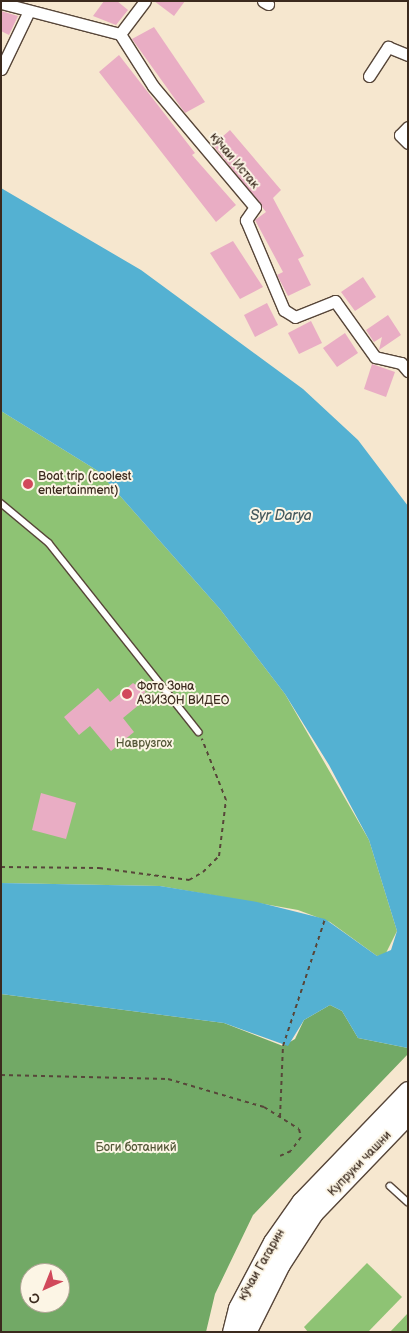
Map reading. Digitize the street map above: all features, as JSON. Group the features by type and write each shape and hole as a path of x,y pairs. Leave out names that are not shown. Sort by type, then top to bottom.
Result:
{"highway":[{"path":"307,1207 408,1091"},
{"name":"Купруки чашни","path":"307,1207 408,1114"},
{"name":"кӯчаи Гагарин","path":"232,1332 238,1308 273,1242 307,1207"},
{"name":"кӯчаи Гагарин","path":"246,1332 307,1207"}],"street":[{"path":"1,3 28,13 120,34 145,1"},
{"path":"1,69 28,13"},
{"name":"кӯчаи Истак","path":"120,34 153,86 255,207 246,220 284,310 295,317 335,301 376,357 401,363 408,370"},
{"path":"369,76 388,47 408,55"},
{"path":"408,127 400,136 408,143"}],"lane":[{"path":"1,503 49,543 199,732"},
{"path":"390,1186 408,1202"}],"path":[{"path":"1,867 99,868 189,880 203,872 219,856 226,800 199,732"},
{"path":"280,1116 283,1046 324,919"},
{"path":"1,1074 168,1079 264,1107 299,1129 301,1137 291,1151 280,1156"}],"green space":[{"name":"Наврузгох","path":"1,411 98,471 220,609 285,694 369,840 397,931 385,955 377,956 330,922 298,910 160,886 1,883"},
{"name":"Боги ботаникй","path":"1,994 224,1023 283,1046 295,1039 304,1020 330,1005 342,1011 358,1038 408,1048 408,1054 253,1215 215,1294 206,1332 1,1332"},
{"path":"367,1263 402,1297 368,1332 308,1332 304,1327"},
{"path":"408,1313 408,1332 390,1332"}],"water":[{"name":"Syr Darya","path":"1,188 141,270 303,389 358,440 408,506 408,1048 358,1038 342,1011 330,1005 304,1020 288,1046 224,1023 1,994 1,883 160,886 257,902 325,919 377,956 391,950 397,931 369,840 329,765 285,694 220,609 98,471 1,411"}],"building":[{"path":"104,1 117,1 128,10 116,25 93,16"},
{"path":"154,1 185,1 174,16"},
{"path":"1,11 18,16 9,35 1,31"},
{"path":"154,27 205,102 185,113 132,39"},
{"path":"119,55 195,153 192,155 236,205 216,222 99,72"},
{"path":"230,130 281,190 273,198 304,256 298,259 311,285 288,296 277,275 283,272 255,220 266,212 213,145"},
{"path":"233,241 263,287 240,299 210,253"},
{"path":"363,277 376,297 355,311 341,292"},
{"path":"267,303 278,325 255,337 244,315"},
{"path":"388,315 401,335 379,350 382,337 374,342 366,330"},
{"path":"311,321 322,343 299,354 288,333"},
{"path":"345,333 358,353 337,367 323,348"},
{"path":"372,364 395,372 386,397 364,389"},
{"path":"133,683 146,692 143,694 146,699 123,718 134,732 111,751 90,726 79,735 64,717 98,688 110,702"},
{"path":"41,793 76,803 66,839 32,830"}],"place":[{"name":"Boat trip (coolest entertainment)","path":"28,484"},
{"name":"Фото Зона АЗИЗОН ВИДЕО","path":"127,694"}]}
